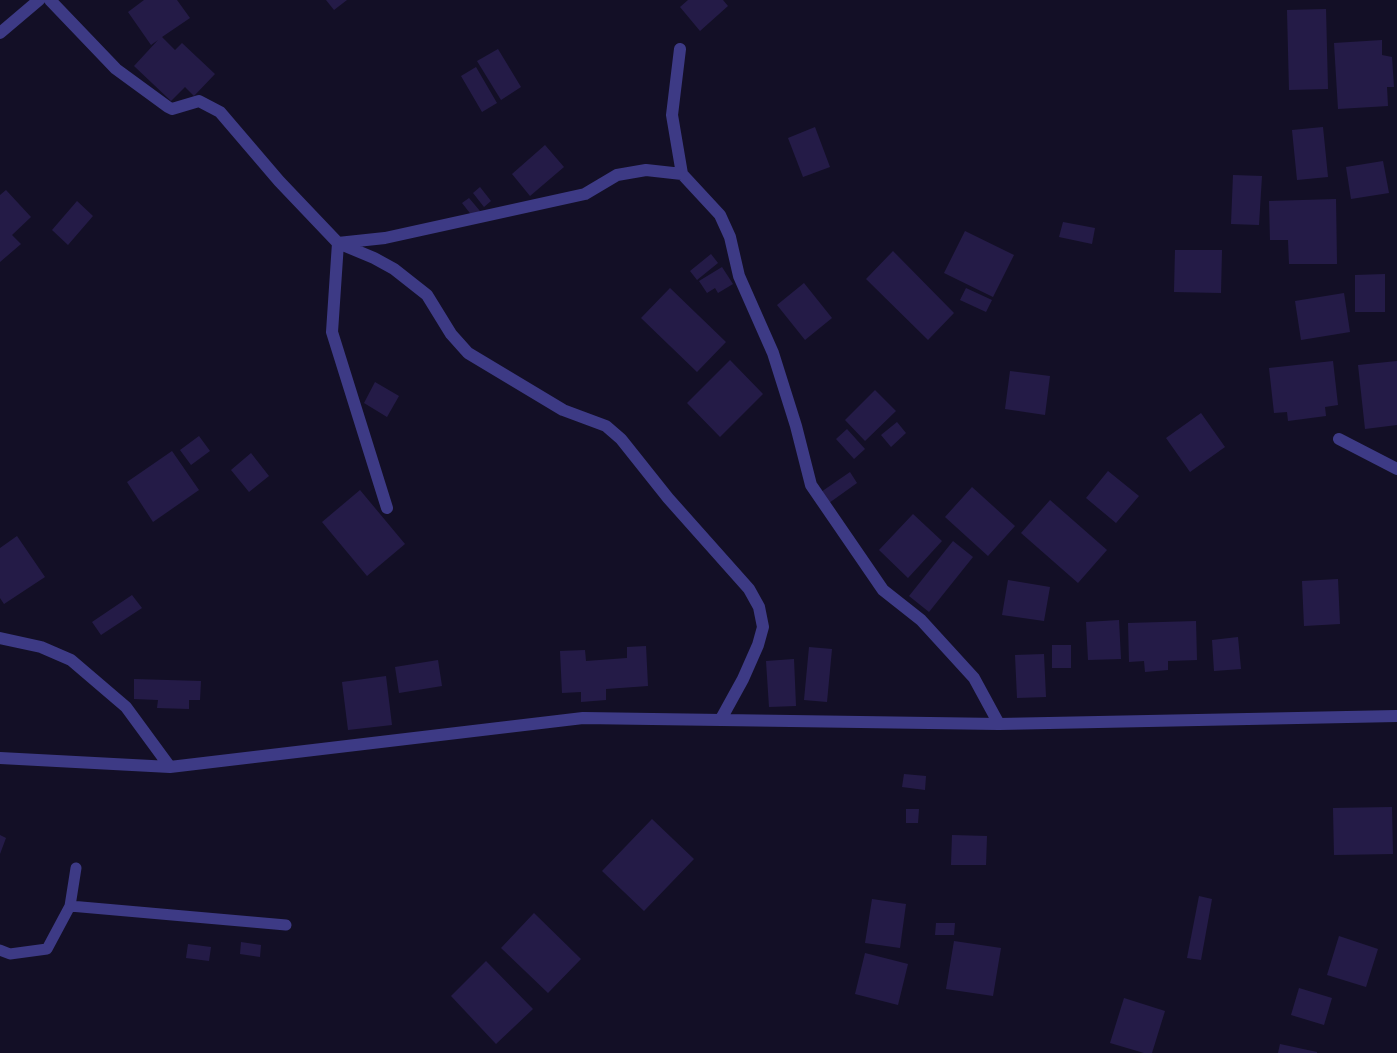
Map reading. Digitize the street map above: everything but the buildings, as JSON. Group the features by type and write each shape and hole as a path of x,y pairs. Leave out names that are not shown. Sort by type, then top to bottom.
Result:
{"street":[{"path":"0,32 39,0"},
{"path":"50,0 116,69 168,107 172,109 199,101 220,112 279,182 338,243 387,266 427,295 451,334 468,353 563,410 606,426 621,440 668,498 749,589 759,607 763,627 758,645 743,679 721,719"},
{"path":"680,49 672,115 682,174 720,215 730,237 739,276 773,353 796,426 811,485 884,590 921,620 974,678 998,724"},
{"path":"338,243 385,238 585,194 617,175 646,170 682,174"},
{"path":"338,243 332,332 387,508"},
{"path":"1339,439 1397,469"},
{"path":"0,638 41,647 71,660 126,707 170,767"},
{"path":"0,758 170,767 583,718 998,724 1397,716"}],"lane":[{"path":"0,950 10,954 47,950 70,906 76,868"},
{"path":"70,906 286,925"}]}
